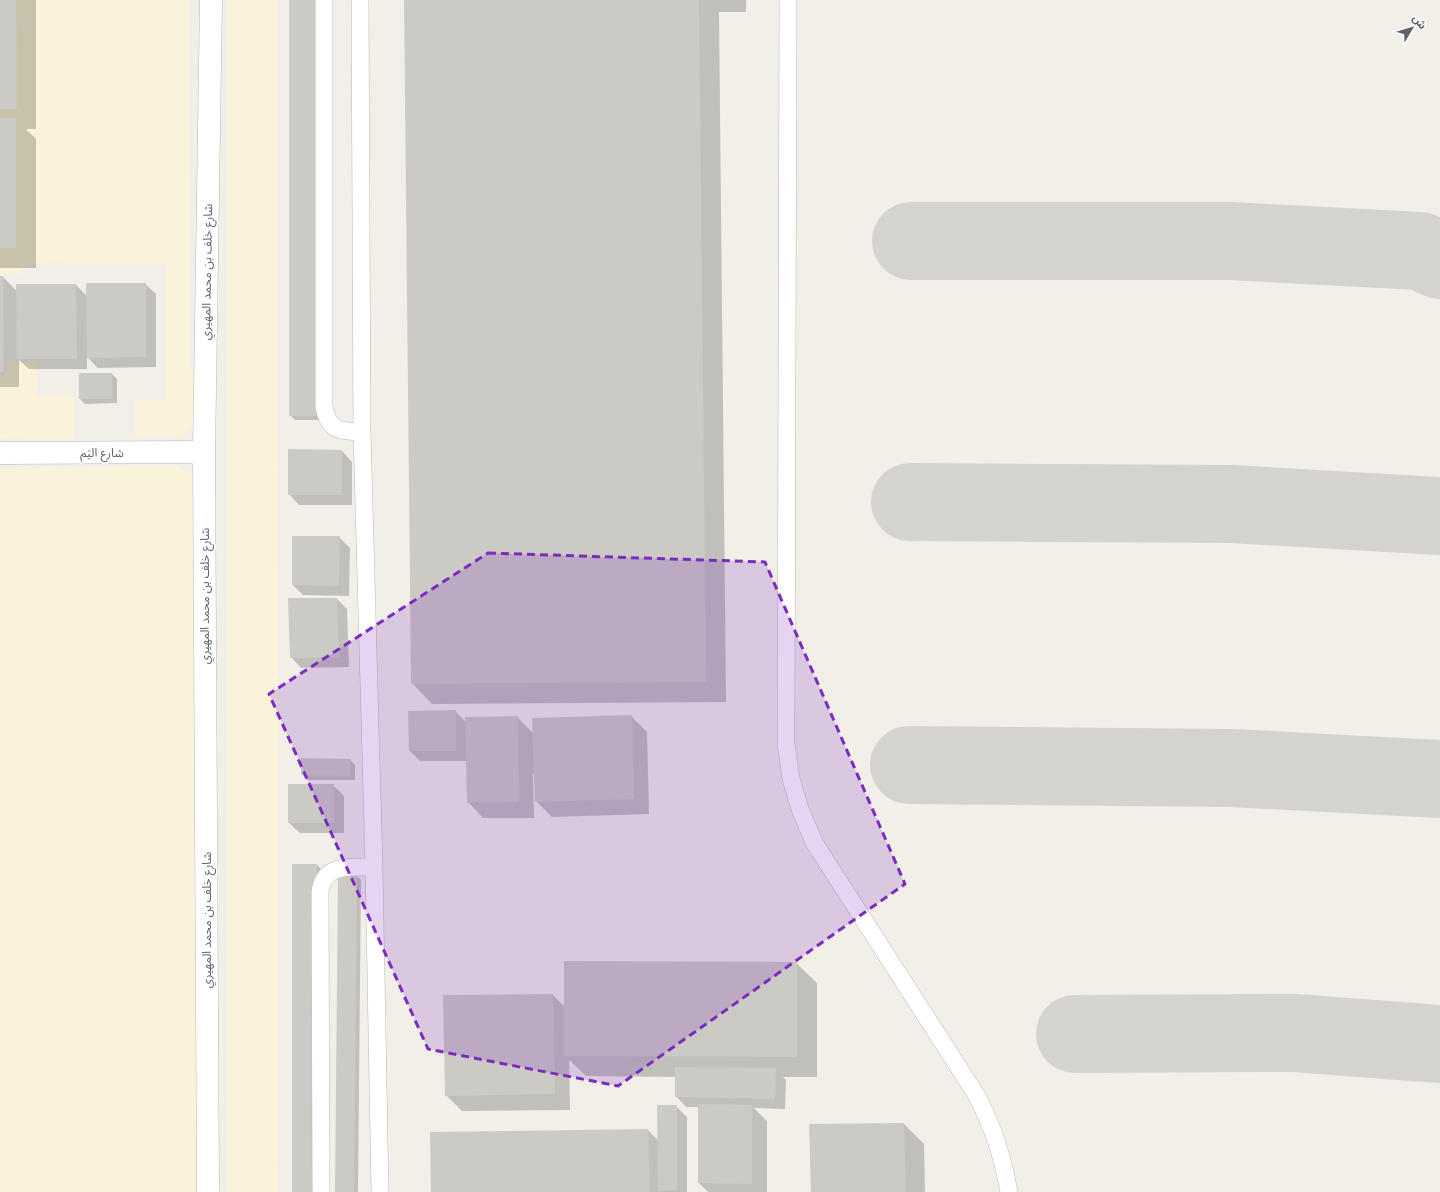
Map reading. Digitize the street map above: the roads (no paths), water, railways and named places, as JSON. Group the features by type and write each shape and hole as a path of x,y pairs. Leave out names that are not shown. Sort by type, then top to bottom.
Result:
{"street":[{"name":"شارع خلف بن محمد المهيري","path":"208,1192 204,454 211,0"},
{"name":"شارع اليَم","path":"0,453 189,452 204,454"}],"lane":[{"path":"324,0 324,407 329,423 336,429 362,432"},
{"path":"360,0 362,432 374,867 380,1192"},
{"path":"788,0 786,744 791,779 801,812 815,844 977,1096 989,1120 998,1144 1009,1192"},
{"path":"321,1192 320,892 325,877 331,871 339,868 374,867"}]}
